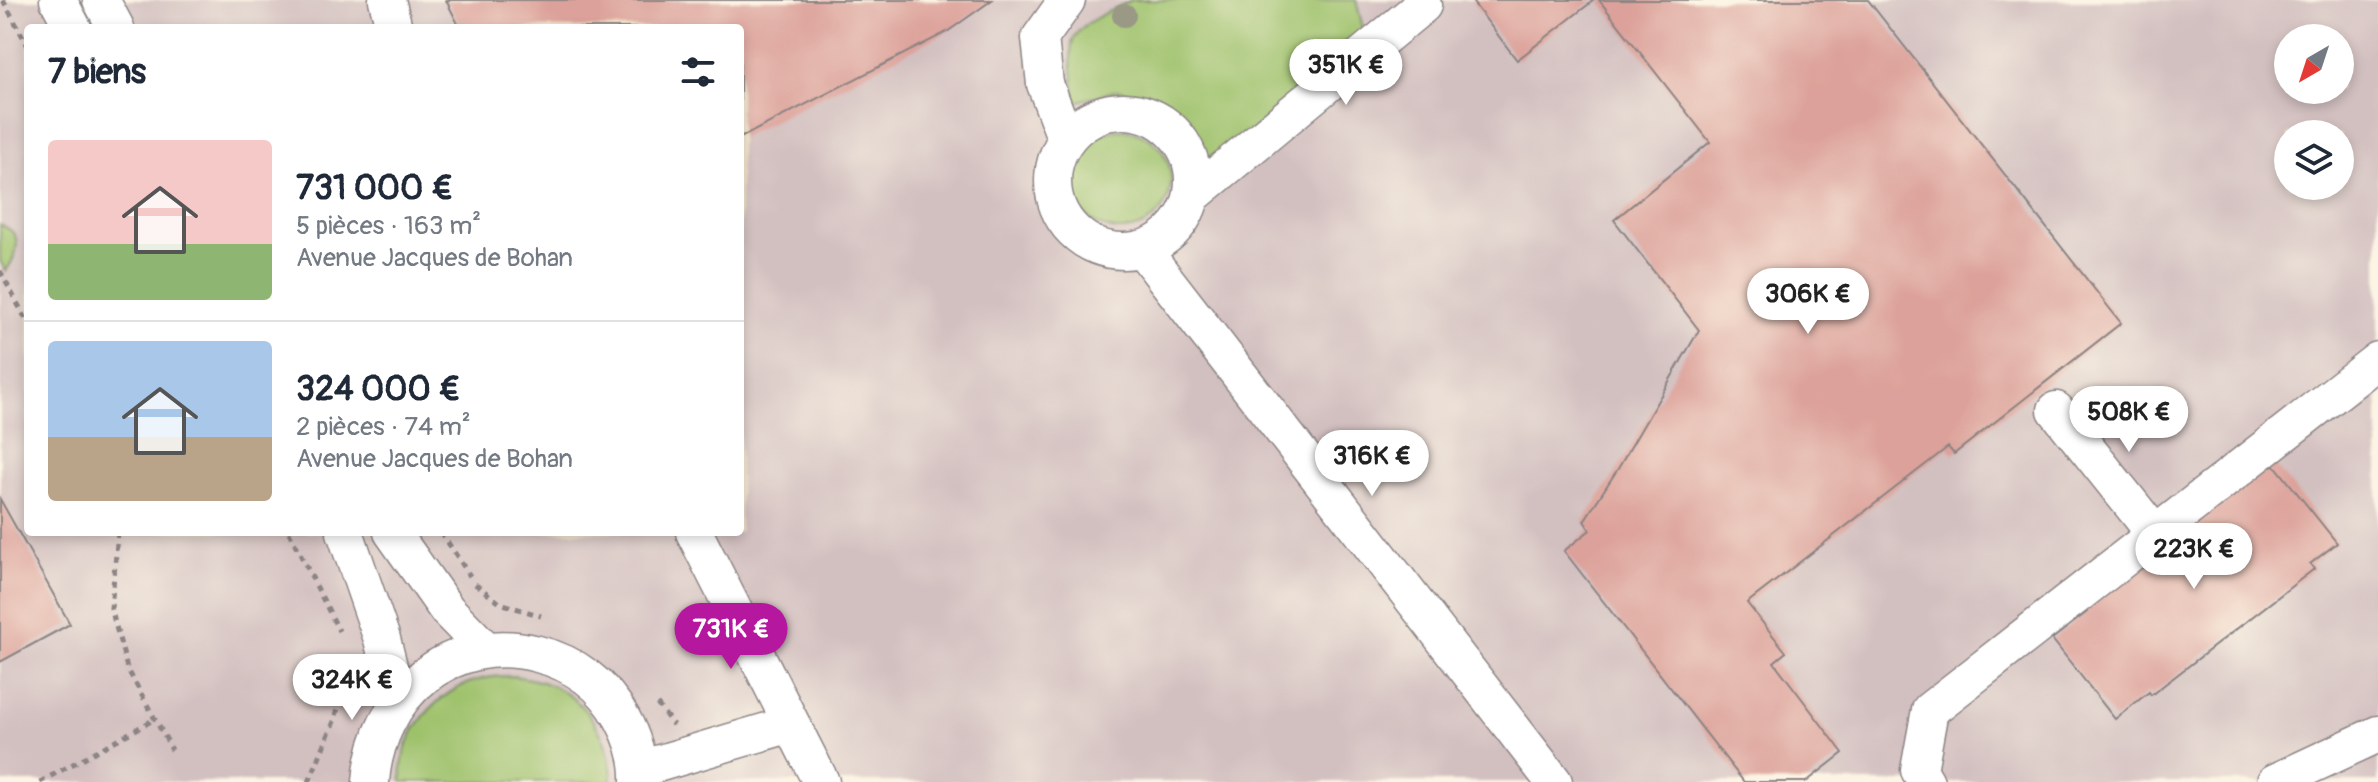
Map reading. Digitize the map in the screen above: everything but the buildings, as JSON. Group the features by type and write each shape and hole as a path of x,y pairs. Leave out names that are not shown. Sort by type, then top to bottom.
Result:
{"street":[{"path":"58,0 71,24"},
{"path":"101,0 114,24"},
{"path":"387,0 393,24"},
{"path":"1066,140 1045,84 1040,38 1067,0"},
{"path":"1193,195 1423,5 1420,0"},
{"path":"1128,110 1152,116 1171,129 1186,148 1194,171 1193,195 1187,213 1176,229 1161,242 1143,250 1120,252 1097,247 1077,234 1061,216 1054,194 1053,170 1066,140 1083,123 1104,113 1128,110"},
{"path":"1143,250 1554,782"},
{"path":"1926,782 1919,770 1930,710 2378,360"},
{"path":"2056,410 2155,534"},
{"path":"346,536 382,639 398,702"},
{"path":"395,536 447,610 486,650"},
{"path":"696,536 821,782"},
{"path":"370,782 381,730 412,686 434,669 459,656 486,650 522,650 557,659 589,677 613,703 631,735 639,776 791,724"},
{"path":"2275,782 2378,734"}],"path":[{"path":"3,0 24,39"},
{"path":"0,271 24,316"},
{"path":"0,289 7,285"},
{"path":"118,536 111,608 127,668 172,750"},
{"path":"291,536 345,642"},
{"path":"309,782 335,719 352,656"},
{"path":"40,782 155,719"}],"shaded area":[{"path":"0,0 2378,0 2378,782 0,782"}],"green space":[{"path":"1131,0 1356,0 1366,40 1211,165 1192,125 1157,97 1118,90 1076,102 1071,60 1075,36 1093,20"},
{"path":"1111,130 1131,130 1157,144 1168,161 1171,180 1168,199 1157,216 1131,230 1111,230 1093,222 1079,208 1071,190 1071,170 1079,152 1093,138"},
{"path":"0,225 13,233 17,245 6,271 0,261"},
{"path":"514,676 560,690 584,709 602,736 611,766 612,782 402,782 406,748 436,703 466,684 490,677"}]}
